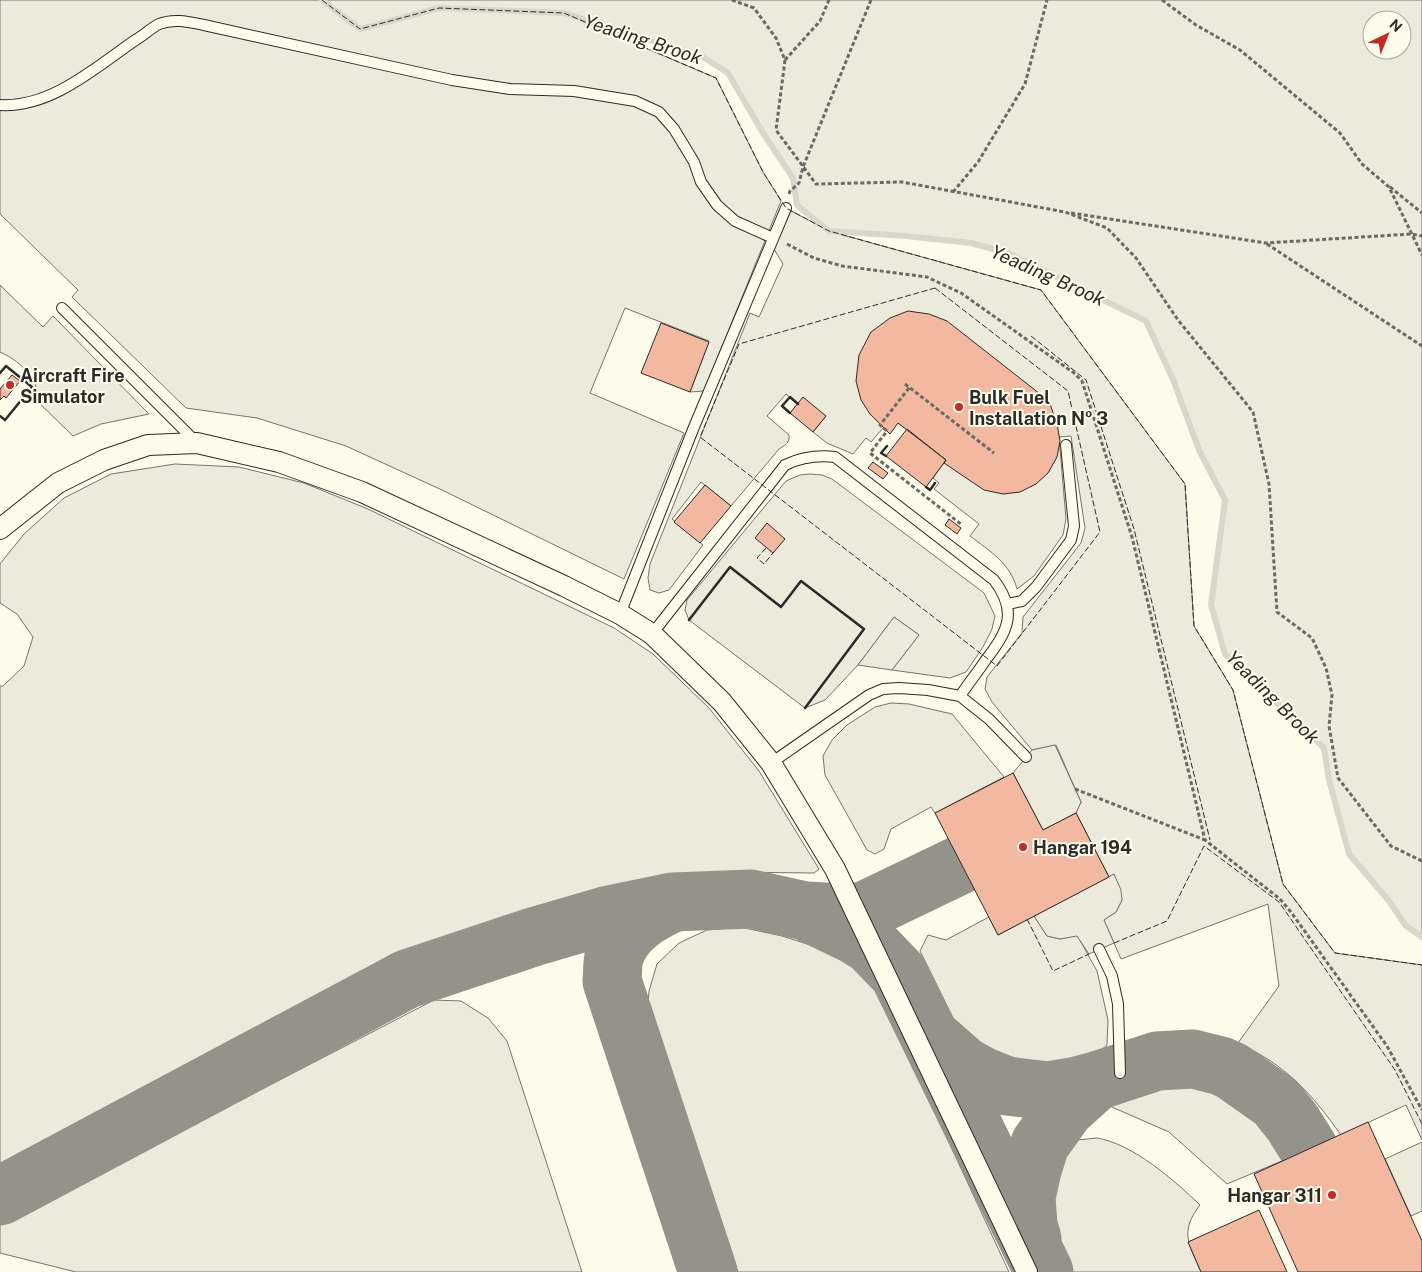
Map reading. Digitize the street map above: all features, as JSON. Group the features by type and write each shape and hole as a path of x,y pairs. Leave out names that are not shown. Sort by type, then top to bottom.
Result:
{"street":[{"path":"0,529 58,483 104,460 148,445 197,443 279,462 362,492 564,586 620,614 652,634 722,702 771,763 835,869 1027,1272"}],"lane":[{"path":"0,104 34,100 65,88 92,72 159,24 179,20 452,80 510,89 574,91 635,101 659,112 674,129 694,162 701,182 717,205 735,222 773,238"},
{"path":"620,614 694,427 786,208"},
{"path":"62,308 197,443"},
{"path":"1007,604 1022,600 1036,588 1071,540 1074,526 1066,445"},
{"path":"652,634 785,465 798,459 835,456 994,580 1003,592 1007,604 1007,618 1003,637 960,696"},
{"path":"771,763 869,695 883,689 899,688 960,696 989,719 1026,757"},
{"path":"1099,949 1112,976 1118,1004 1120,1073"}],"path":[{"path":"732,0 754,8 776,38 785,60 776,130 816,184 902,182 1065,212 1266,244 1411,234 1422,236"},
{"path":"785,60 820,21 830,0"},
{"path":"790,191 799,183 803,167 871,0"},
{"path":"953,192 978,162 1025,84 1048,0"},
{"path":"1162,0 1196,25 1240,50 1340,133 1362,164 1422,212"},
{"path":"1389,187 1422,255"},
{"path":"1065,212 1107,228 1136,258 1178,320 1253,412 1269,484 1278,612 1312,638 1326,668 1332,695 1329,726 1338,778 1391,846 1422,861"},
{"path":"773,238 814,258 842,266 927,276 961,292 1074,373 1082,382 1132,536 1206,840"},
{"path":"1266,244 1422,346"},
{"path":"905,384 994,453"},
{"path":"909,388 880,425 887,431 870,453 962,525"},
{"path":"1075,789 1206,840 1280,899 1388,1046 1422,1110"}],"shaded area":[{"path":"0,0 1422,0 1422,937 1406,926 1389,901 1349,854 1329,780 1324,748 1225,654 1211,605 1225,500 1199,449 1174,382 1146,321 1008,253 971,243 906,236 832,232 1041,290 1185,484 1194,626 1233,690 1283,884 1335,953 1422,965 1422,1140 1406,1105 1341,1135 1308,1093 1284,1071 1238,1043 1279,986 1268,904 1121,959 1104,920 1116,912 1122,900 1114,874 1109,877 1076,813 1081,802 1056,745 1032,750 992,702 985,689 987,677 1022,633 1023,617 1081,543 1085,528 1071,436 1059,437 1066,519 1063,535 1034,576 1017,589 1005,565 970,536 979,524 934,489 939,483 933,478 946,460 898,423 887,431 883,428 871,442 866,438 853,454 827,443 813,432 826,416 798,404 786,394 767,416 789,435 788,442 779,449 731,506 701,482 672,519 703,545 669,590 659,593 650,590 648,578 650,564 750,313 759,317 783,264 774,249 791,211 826,229 797,205 793,178 763,133 728,73 703,57 570,16 716,78 763,172 781,201 704,391 690,392 709,341 625,308 590,393 684,433 624,579 442,490 346,446 257,418 186,408 72,297 78,290 0,214"},
{"path":"0,285 43,327 53,316 149,414 101,424 73,436 35,399 36,387 27,371 0,352"},
{"path":"175,464 239,467 304,483 368,509 614,628 653,654 709,708 759,771 819,869 814,873 719,872 620,884 388,963 0,1168 0,686 3,686 24,666 33,637 17,614 0,603 0,564 24,534 64,498 111,474"},
{"path":"800,475 822,475 832,479 984,593 995,616 992,629 983,647 966,672 950,678 892,670 919,635 894,617 858,665 825,700 805,708 863,629 800,581 781,607 730,567 689,620 685,610 687,600 786,481"},
{"path":"730,567 781,606 801,581 864,629 805,708 689,620"},
{"path":"894,617 919,635 892,670 858,665"},
{"path":"891,703 909,704 952,714 1004,777 935,813 931,807 891,829 884,849 875,854 867,850 825,775 823,756 832,740 847,725 875,707"},
{"path":"1055,745 1081,802 1076,813 1043,830 1013,773 1032,750"},
{"path":"1114,874 1121,890 1122,900 1116,912 1104,920 1114,943 1089,954 1077,936 1060,939 1047,936 1034,916"},
{"path":"1034,916 1047,936 1060,939 1077,935 1097,971 1108,1020 1107,1045 1088,1062 1064,1067 1028,1065 992,1054 956,1024 920,951 928,935 946,940 989,917 998,935"},
{"path":"740,927 782,936 817,947 850,962 877,987 1009,1272 738,1272 648,1005 649,991 657,964 679,943 707,930"},
{"path":"434,1000 461,1001 488,1018 507,1041 582,1272 76,1272 0,1253 0,1225"},
{"path":"1168,1083 1208,1089 1241,1103 1270,1124 1296,1155 1227,1184 1169,1132 1105,1104 1139,1089"},
{"path":"1097,1138 1125,1147 1139,1155 1165,1174 1200,1205 1190,1223 1188,1238 1201,1272 1070,1272 1053,1230 1051,1216 1054,1189 1062,1163 1077,1140"},
{"path":"1422,1142 1422,1211 1411,1216 1385,1159"}],"building":[{"name":"Bulk Fuel Installation № 3","path":"908,311 929,314 947,321 1049,401 1057,424 1060,441 1057,457 1048,473 1036,484 1020,492 1003,494 984,490 944,463 946,460 898,423 890,434 870,414 861,400 856,381 859,355 871,332 890,318"},
{"path":"661,323 709,342 690,392 641,373"},
{"name":"Aircraft Fire Simulator","path":"12,375 20,381 6,398 4,396 0,400 0,389"},
{"path":"803,397 826,416 813,432 790,413"},
{"path":"907,429 946,460 926,487 886,456"},
{"path":"873,462 888,473 883,479 868,468"},
{"path":"705,485 731,506 700,543 674,522"},
{"path":"949,519 961,528 957,534 945,525"},
{"path":"767,523 785,539 773,553 755,538"},
{"name":"Hangar 194","path":"1013,773 1043,830 1076,813 1109,877 998,935 935,813"},
{"name":"Hangar 311","path":"1368,1122 1422,1241 1422,1272 1298,1272 1254,1174"},
{"path":"1259,1210 1287,1272 1201,1272 1188,1242"}],"waterway":[{"name":"Yeading Brook","path":"322,0 360,29 439,8 564,13 703,57 728,73 763,133 793,178 797,205 829,231 906,236 971,243 1008,253 1146,321 1174,382 1199,450 1225,500 1211,605 1225,654 1324,748 1329,780 1349,854 1389,901 1406,926 1422,937"}],"taxiway":[{"path":"805,911 845,913 864,911 962,864"},
{"path":"0,1196 407,979 533,937 605,916 673,902 751,899 805,911 855,935 871,945 899,974 1044,1272"},
{"path":"672,903 645,918 623,938 614,957 612,981 708,1272"},
{"path":"933,1039 964,1066 984,1077 1007,1086 1048,1091 1096,1081 1157,1061 1193,1059 1221,1066 1232,1071 1276,1102 1292,1122 1309,1149"},
{"path":"1032,1239 1028,1225 1026,1197 1040,1144 1065,1109 1096,1081"}],"fence":[{"path":"322,0 360,29 439,8 564,13 716,78 763,172 786,208 829,231 1041,290 1185,484 1194,626 1233,690 1283,884 1335,953 1422,965"},
{"path":"935,288 1068,391 1100,532 997,666 700,437 739,344 935,288"},
{"path":"1031,336 1086,380 1134,529 1210,840"},
{"path":"766,548 757,558 764,564 773,553"},
{"path":"1114,943 1167,921 1204,846 1279,902 1395,1070 1422,1124"},
{"path":"1027,919 1053,971 1089,954"}],"wall":[{"path":"0,373 6,366 32,387 5,420 0,416"},
{"path":"790,413 782,406 790,397 798,404"},
{"path":"886,456 881,453 887,446"},
{"path":"926,487 930,490 935,483"},
{"path":"689,620 730,567 781,607 801,581 864,629 805,708"}],"place":[{"name":"Aircraft Fire Simulator","path":"10,385"},
{"name":"Bulk Fuel Installation № 3","path":"959,407"},
{"name":"Hangar 194","path":"1023,847"},
{"name":"Hangar 311","path":"1332,1195"}]}
